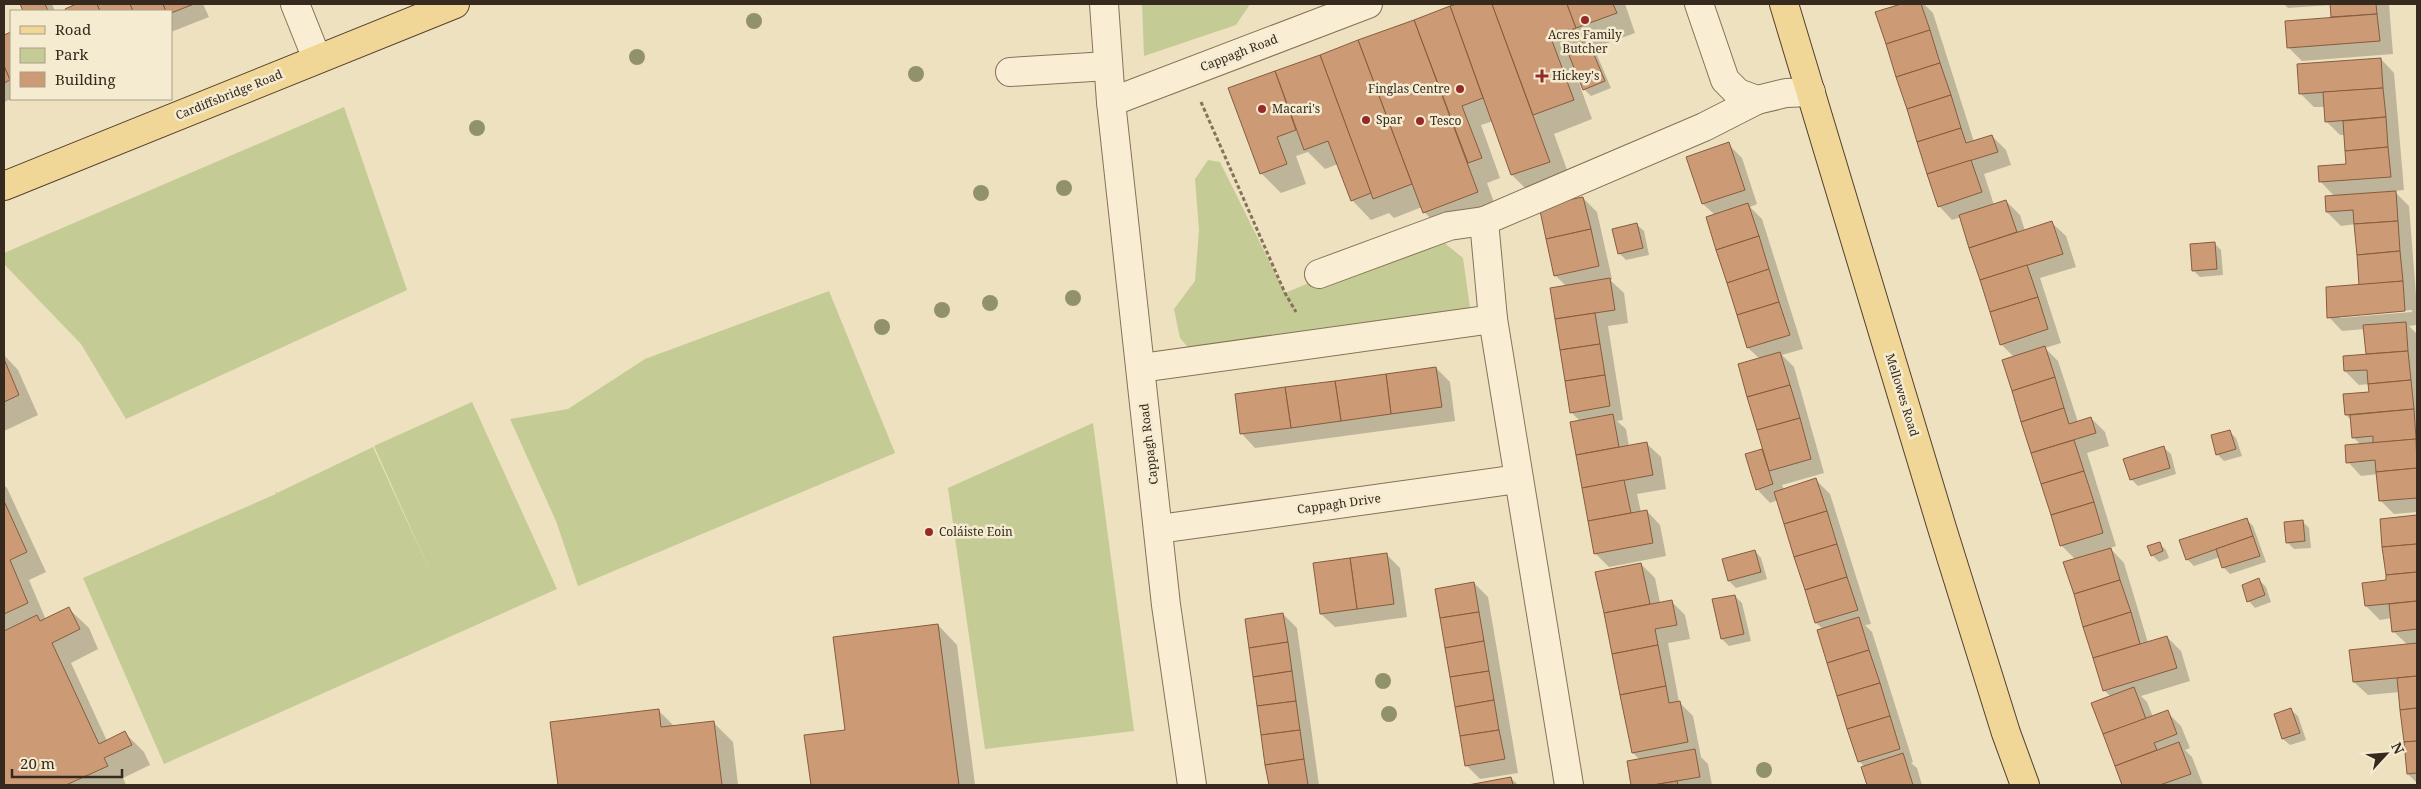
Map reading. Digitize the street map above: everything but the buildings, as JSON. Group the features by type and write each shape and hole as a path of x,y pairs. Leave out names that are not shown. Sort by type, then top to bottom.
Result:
{"main road":[{"name":"Cardiffsbridge Road","path":"4,186 455,4"},
{"name":"Mellowes Road","path":"1784,4 1945,537 2006,733 2025,785"}],"street":[{"path":"296,4 318,59"},
{"name":"Cappagh Road","path":"1104,4 1111,102 1166,605 1192,785"},
{"name":"Cappagh Road","path":"1111,102 1368,4"},
{"path":"1699,4 1725,80 1738,93 1757,100"},
{"path":"1010,72 1108,66"},
{"path":"1319,274 1449,226 1484,221 1704,128 1757,100 1786,94 1811,92"},
{"path":"1484,221 1493,319 1569,785"},
{"path":"1141,368 1493,319"},
{"name":"Cappagh Drive","path":"1159,529 1518,479"}],"path":[{"path":"1188,72 1285,293 1314,343"}],"green space":[{"path":"1142,4 1250,4 1236,25 1144,56"},
{"path":"344,107 407,290 126,419 81,344 4,264 4,253"},
{"path":"1208,160 1220,162 1285,293 1431,232 1463,258 1472,322 1199,360 1180,338 1174,309 1195,281 1199,230 1195,179"},
{"path":"829,291 895,453 578,586 556,521 510,419 568,409 645,359"},
{"path":"472,402 557,589 164,764 83,578 276,494 275,491 277,493 373,447 435,582 374,446"},
{"path":"1093,423 1134,731 985,749 948,488"}],"place":[{"name":"Acres Family Butcher","path":"1585,20"},
{"name":"Hickey's","path":"1542,76"},
{"name":"Finglas Centre","path":"1460,89"},
{"name":"Macari's","path":"1262,109"},
{"name":"Spar","path":"1366,120"},
{"name":"Tesco","path":"1420,121"},
{"name":"Coláiste Eoin","path":"929,532"}]}
